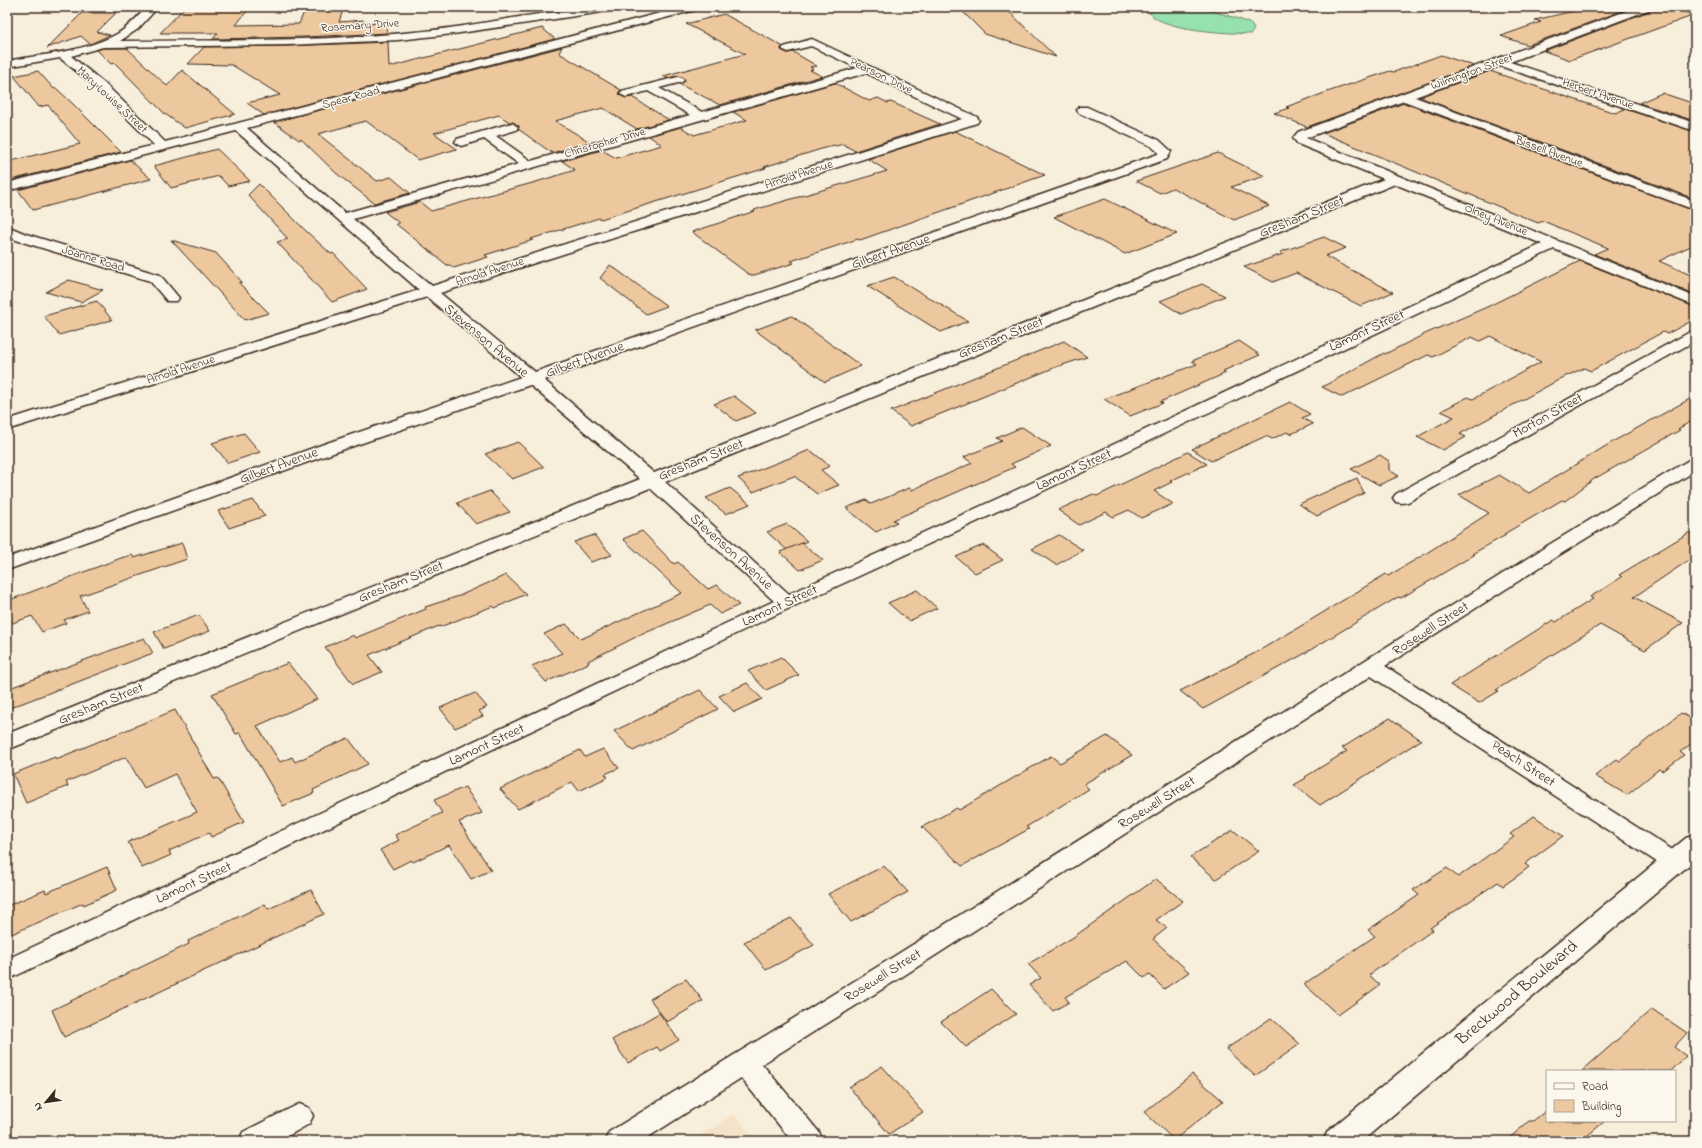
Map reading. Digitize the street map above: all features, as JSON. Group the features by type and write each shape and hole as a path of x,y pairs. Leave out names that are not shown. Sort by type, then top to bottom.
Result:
{"main road":[{"name":"Breckwood Boulevard","path":"1339,1141 1685,854"}],"street":[{"path":"7,64 84,50 102,44 122,35 153,7"},
{"name":"Rosemary Drive","path":"102,44 291,42 398,37 483,27 616,7"},
{"name":"Wilmington Street","path":"1299,138 1302,135 1647,7"},
{"name":"Spear Road","path":"7,187 686,8"},
{"name":"Pearson Drive","path":"788,49 812,42 973,120"},
{"name":"Mary Louise Street","path":"61,54 100,85 163,147"},
{"name":"Herbert Avenue","path":"1500,62 1695,127"},
{"name":"Christopher Drive","path":"343,218 867,69"},
{"path":"626,93 678,80"},
{"path":"654,86 652,88 653,90 700,116"},
{"name":"Bissell Avenue","path":"1403,97 1695,206"},
{"name":"Gilbert Avenue","path":"7,564 330,448 531,379 1163,156 1165,150 1155,143 1083,110"},
{"name":"Arnold Avenue","path":"7,425 973,120"},
{"name":"Stevenson Avenue","path":"238,127 531,379 652,480 787,602"},
{"path":"461,142 512,127"},
{"path":"489,134 488,137 528,165"},
{"name":"Olney Avenue","path":"1299,138 1302,141 1695,302"},
{"name":"Gresham Street","path":"7,742 1396,179"},
{"name":"Joanne Road","path":"7,230 156,278 172,298"},
{"name":"Lamont Street","path":"7,970 787,602 1020,495 1452,290 1554,244"},
{"name":"Morton Street","path":"1402,498 1695,335"},
{"name":"Rosewell Street","path":"619,1141 892,971 1549,553 1695,464"},
{"name":"Peach Street","path":"1372,667 1685,854"},
{"path":"744,1062 809,1141"},
{"path":"253,1141 299,1116"}],"shaded area":[{"path":"734,1114 756,1141 692,1141"}],"green space":[{"path":"1155,7 1199,7 1239,19 1251,24 1254,29 1251,34 1213,32 1181,27 1156,18 1149,12"}],"building":[{"path":"185,7 250,7 236,25 299,24 306,7 344,7 339,22 363,20 363,22 367,22 367,24 386,22 387,33 213,39 218,33 160,33"},
{"path":"958,7 1004,7 1056,57 985,34"},
{"path":"1591,7 1633,7 1528,45 1501,36 1541,22 1535,20"},
{"path":"1653,7 1667,7 1695,15 1570,60 1544,51 1652,10"},
{"path":"82,13 116,13 97,32 110,35 90,44 81,36 47,48"},
{"path":"724,14 782,46 781,50 787,53 793,52 817,66 810,67 813,69 810,70 822,76 720,105 679,84 685,81 682,77 678,76 667,78 663,76 745,54 686,24"},
{"path":"542,28 555,39 264,115 247,103 280,95 232,65 188,64 204,47 287,46 388,42 389,67"},
{"path":"562,47 559,53 621,90 618,93 621,96 626,98 632,97 669,120 637,129 603,108 555,121 590,142 552,153 518,129 519,126 513,122 509,122 499,115 434,133 457,149 418,160 366,121 318,134 377,181 391,177 410,193 374,203 336,173 301,139 299,140 274,122"},
{"path":"103,48 127,48 167,86 182,70 235,114 185,128 165,114 115,63 111,64 97,50"},
{"path":"1441,55 1474,66 1307,127 1274,113 1330,91 1390,71 1394,72"},
{"path":"38,71 54,89 56,88 72,103 121,152 11,180 7,175 7,162 80,144 48,105 39,107 14,76"},
{"path":"1490,71 1615,113 1625,109 1695,132 1695,199 1419,97"},
{"path":"835,83 869,101 878,98 888,103 891,102 940,124 855,151 843,144 836,146 834,145 764,167 766,168 531,239 533,240 485,255 488,257 454,268 447,265 396,224 399,223 385,212 420,202 431,211 536,182 575,170 562,161 602,150 616,158 662,145 649,136 681,127 694,135 747,120 733,112"},
{"path":"1662,93 1695,104 1695,121 1639,103"},
{"path":"1404,103 1695,211 1695,244 1659,261 1695,277 1695,295 1594,254 1608,248 1543,221 1538,223 1323,133"},
{"path":"955,131 1045,175 860,240 858,239 791,261 794,263 751,276 692,232 755,211 754,210 887,171 868,159"},
{"path":"217,149 250,181 228,186 219,176 171,188 154,166"},
{"path":"1218,153 1265,176 1231,187 1269,206 1234,220 1173,188 1160,193 1136,181"},
{"path":"130,160 151,179 33,210 18,190"},
{"path":"259,184 306,231 331,254 333,253 367,289 332,302 277,242 288,239 248,195"},
{"path":"1105,199 1177,234 1125,254 1054,217"},
{"path":"1324,237 1346,248 1325,256 1393,292 1361,306 1296,273 1273,282 1244,267 1283,254 1280,252"},
{"path":"171,240 216,253 242,282 239,283 269,313 245,320"},
{"path":"1580,261 1695,307 1695,319 1667,334 1663,332 1591,371 1584,368 1564,377 1460,434 1466,437 1443,450 1417,437 1454,417 1441,411 1468,397 1473,399 1541,362 1490,336 1480,341 1472,337 1433,357 1428,355 1342,397 1322,387 1384,353 1385,354 1427,333 1487,307"},
{"path":"610,265 667,306 646,314 600,278"},
{"path":"894,277 968,321 941,332 867,286"},
{"path":"69,280 103,290 81,302 46,292"},
{"path":"1202,284 1225,296 1181,314 1160,301"},
{"path":"97,301 112,320 59,335 44,316"},
{"path":"792,316 861,366 825,382 755,330"},
{"path":"1064,341 1087,357 1056,367 911,426 891,411"},
{"path":"1239,341 1260,355 1223,371 1226,373 1160,402 1163,403 1130,416 1104,399 1197,364 1192,361"},
{"path":"734,396 756,413 736,421 714,404"},
{"path":"1695,396 1695,419 1678,429 1680,430 1594,479 1565,501 1562,500 1504,534 1506,535 1472,554 1474,555 1401,598 1398,597 1302,655 1203,709 1180,691 1255,653 1386,574 1388,576 1425,554 1489,513 1459,495 1499,475 1529,493 1614,441"},
{"path":"1290,402 1310,414 1302,418 1313,424 1291,434 1287,432 1272,439 1266,436 1211,461 1192,449"},
{"path":"1022,427 1051,446 1011,464 1015,467 893,520 897,522 876,532 846,508 866,500 871,504 909,488 912,490 972,463 964,457 1002,441 997,438"},
{"path":"244,433 260,452 228,463 212,443"},
{"path":"518,442 544,467 512,479 485,454"},
{"path":"810,450 830,466 821,470 839,485 817,494 794,476 753,492 738,478"},
{"path":"1188,452 1207,464 1170,481 1172,482 1154,491 1173,504 1141,518 1129,510 1113,517 1106,512 1079,525 1058,510 1093,494 1097,496"},
{"path":"1380,455 1389,461 1389,470 1399,476 1379,485 1351,469"},
{"path":"1357,478 1364,493 1317,516 1299,504"},
{"path":"730,488 750,504 726,514 706,498"},
{"path":"490,491 510,512 476,524 457,503"},
{"path":"253,500 265,516 229,528 218,511"},
{"path":"787,524 807,541 787,550 767,532"},
{"path":"1695,529 1695,556 1634,597 1683,623 1645,650 1600,625 1496,690 1499,691 1479,703 1450,685 1553,620 1556,622 1593,599 1590,597 1622,577 1619,575"},
{"path":"642,531 674,564 678,562 708,589 717,585 739,605 720,614 710,605 636,637 588,661 589,663 546,682 532,666 562,653 544,634 566,624 581,639 682,593 623,539"},
{"path":"594,535 612,555 591,562 574,542"},
{"path":"1059,535 1083,550 1056,565 1032,549"},
{"path":"182,543 187,559 80,596 88,611 64,620 66,623 42,632 32,616 7,625 7,601 121,558 132,555 134,558"},
{"path":"802,543 823,560 800,570 780,552"},
{"path":"983,545 1003,560 975,573 956,557"},
{"path":"506,575 526,594 495,608 493,606 440,627 439,626 369,655 382,672 353,684 325,647 353,635 355,638 426,609 425,607 459,596"},
{"path":"917,590 937,608 909,621 888,603"},
{"path":"199,615 210,631 164,649 154,632"},
{"path":"144,638 153,653 7,709 7,689"},
{"path":"781,657 799,675 766,690 748,671"},
{"path":"288,663 317,699 257,726 280,762 292,757 295,762 348,738 368,764 313,790 314,793 283,806 240,733 236,734 212,694"},
{"path":"747,683 762,699 734,712 719,696"},
{"path":"700,690 718,709 633,751 614,731"},
{"path":"475,693 487,707 479,711 483,716 455,728 440,708"},
{"path":"175,710 214,779 218,778 244,822 211,837 209,833 169,851 171,855 142,868 128,842 197,812 175,774 144,788 126,757 66,782 68,786 26,803 13,774 55,757 56,759"},
{"path":"1681,713 1695,721 1695,741 1680,752 1684,755 1663,771 1659,769 1627,795 1595,776 1617,759 1620,761"},
{"path":"1390,718 1421,740 1320,805 1294,785 1347,751 1342,748"},
{"path":"1107,736 1132,755 1084,784 1089,789 1026,827 1029,829 962,866 922,827 957,808 959,810 1051,756 1060,763"},
{"path":"603,749 619,768 605,774 608,777 579,791 572,782 518,809 500,789 580,750 585,757"},
{"path":"465,787 482,813 459,822 491,870 471,879 449,845 413,862 411,860 393,869 380,850 399,840 395,835 442,813 434,800"},
{"path":"1534,816 1563,836 1525,864 1529,867 1520,874 1503,886 1498,882 1430,928 1433,930 1369,975 1380,985 1338,1015 1304,984 1375,936 1368,930 1419,895 1413,890 1447,868 1458,877 1514,837 1510,834"},
{"path":"1233,830 1259,851 1216,879 1190,857"},
{"path":"884,866 908,892 851,922 828,894"},
{"path":"107,867 117,890 7,936 7,906 45,890 46,893"},
{"path":"1156,879 1183,901 1156,920 1167,928 1153,939 1189,972 1164,989 1149,974 1144,978 1127,961 1065,997 1069,1002 1053,1011 1029,985 1041,978 1028,964 1072,938"},
{"path":"311,890 324,914 64,1037 52,1010 189,944 188,941 265,904 268,909"},
{"path":"791,918 814,945 766,970 744,942"},
{"path":"686,979 703,1001 667,1022 650,999"},
{"path":"991,989 1016,1014 966,1047 941,1022"},
{"path":"1652,1009 1687,1033 1674,1047 1686,1056 1672,1070 1583,1070"},
{"path":"659,1013 679,1040 660,1051 657,1047 628,1063 612,1040"},
{"path":"1271,1018 1300,1044 1255,1076 1226,1049"},
{"path":"882,1066 923,1112 889,1134 849,1087"},
{"path":"1192,1074 1223,1101 1174,1140 1144,1112"},
{"path":"1546,1111 1546,1122 1604,1122 1581,1141 1506,1141 1529,1121 1533,1121"}]}
